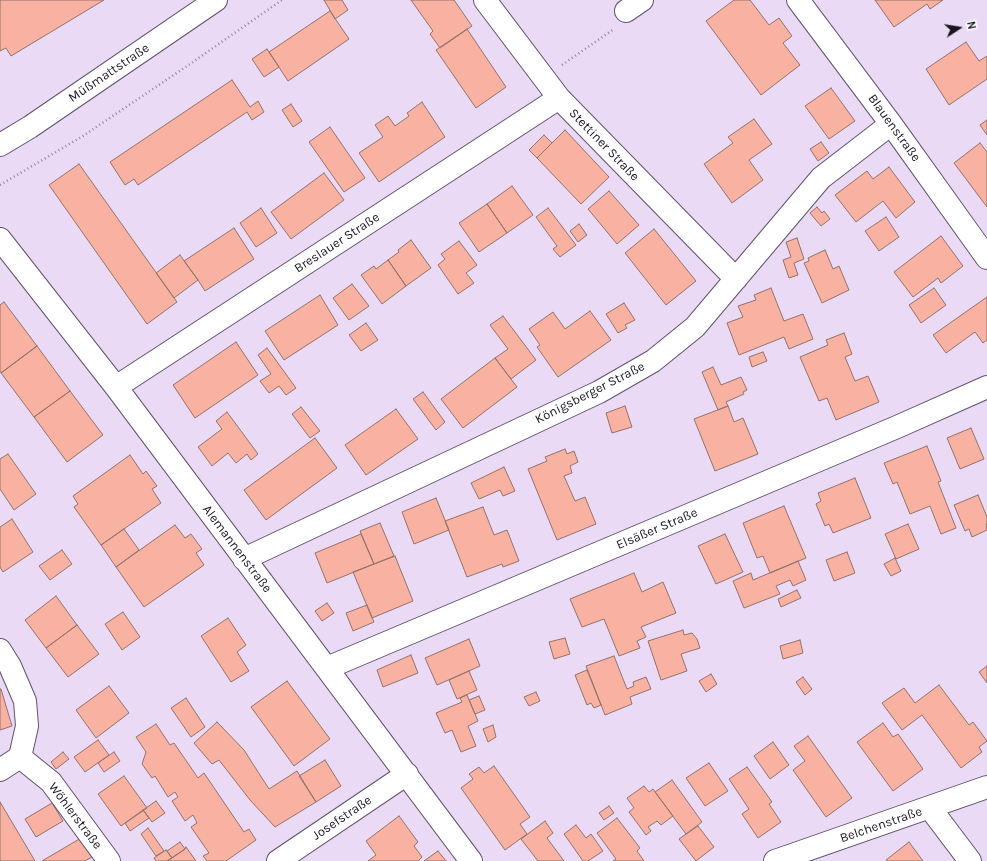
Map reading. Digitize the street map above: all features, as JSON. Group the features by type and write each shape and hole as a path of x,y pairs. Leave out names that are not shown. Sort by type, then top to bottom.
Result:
{"street":[{"name":"Müßmattstraße","path":"0,145 30,127 216,0"},
{"name":"Stettiner Straße","path":"485,0 559,98 736,279"},
{"name":"Blauenstraße","path":"798,0 891,124 987,258"},
{"name":"Breslauer Straße","path":"116,387 559,98"},
{"name":"Königsberger Straße","path":"244,559 600,392 653,361 696,327 821,178 891,124"},
{"name":"Alemannenstraße","path":"0,239 116,387 471,861"},
{"name":"Elsäßer Straße","path":"327,668 897,427 987,387"},
{"path":"0,650 10,666 25,701 27,726 20,758 0,770"},
{"name":"Wöhlerstraße","path":"20,758 51,782 108,861"},
{"name":"Josefstraße","path":"278,861 407,774"},
{"name":"Belchenstraße","path":"775,861 987,787"},
{"path":"930,808 970,861"}],"path":[{"path":"0,185 83,136 282,0"},
{"path":"543,77 624,22 634,5"}],"building":[{"path":"0,0 104,0 11,56 6,48 0,51"},
{"path":"324,0 342,0 348,10 335,19"},
{"path":"411,0 454,0 472,26 440,48 430,34 433,31"},
{"path":"734,0 750,0 769,25 779,18 792,36 783,43 800,65 761,95 706,21"},
{"path":"875,0 943,0 930,9 927,4 894,27"},
{"path":"330,11 349,39 288,81 269,52"},
{"path":"467,29 506,87 476,108 436,50"},
{"path":"966,42 979,61 987,56 987,79 949,105 926,69"},
{"path":"267,49 279,67 264,77 252,59"},
{"path":"232,80 250,107 258,101 264,112 252,120 247,112 138,185 134,179 125,185 110,162"},
{"path":"831,88 855,121 829,139 805,106"},
{"path":"422,102 445,137 379,182 359,153 383,137 375,125 388,116 395,126 409,116 407,113"},
{"path":"291,104 302,121 293,127 282,110"},
{"path":"754,119 772,144 749,160 763,180 732,203 704,164 733,143 728,137"},
{"path":"987,120 987,135 980,125"},
{"path":"330,127 365,178 344,192 309,142"},
{"path":"565,130 609,177 581,204 537,158"},
{"path":"544,135 552,143 537,158 529,150"},
{"path":"821,142 829,153 818,161 810,149"},
{"path":"980,143 987,152 987,207 954,163"},
{"path":"79,164 177,302 147,324 49,185"},
{"path":"889,167 915,202 896,218 883,201 856,222 835,195 867,171 873,179"},
{"path":"324,173 344,200 291,239 271,212"},
{"path":"512,186 533,215 507,233 487,204"},
{"path":"609,191 639,225 617,244 588,209"},
{"path":"487,204 507,233 479,252 459,223"},
{"path":"817,207 822,213 824,211 830,219 821,226 810,213"},
{"path":"261,208 277,233 256,247 240,223"},
{"path":"548,208 576,245 560,257 553,249 557,246 536,217"},
{"path":"886,217 899,237 879,251 865,231"},
{"path":"579,224 587,235 578,242 570,231"},
{"path":"234,228 254,259 205,291 184,261"},
{"path":"654,229 696,281 666,305 625,253"},
{"path":"941,236 963,266 941,283 938,278 913,297 894,272"},
{"path":"797,238 804,259 794,263 798,275 789,278 783,260 791,257 786,242"},
{"path":"411,240 431,268 406,286 388,260"},
{"path":"459,241 477,265 466,273 474,283 458,294 438,265 445,259 441,254"},
{"path":"825,250 833,269 839,266 849,290 822,303 804,263 809,261 808,258"},
{"path":"180,255 198,280 174,298 156,273"},
{"path":"388,260 406,286 382,304 361,275 374,266 376,269"},
{"path":"352,284 369,306 349,320 333,298"},
{"path":"771,288 784,321 803,314 813,339 789,349 784,337 739,355 727,323 743,317 738,306 756,300 754,295"},
{"path":"934,288 946,305 921,323 909,305"},
{"path":"320,295 338,325 284,360 265,331"},
{"path":"987,297 987,340 983,343 975,332 946,353 933,335"},
{"path":"4,302 37,346 1,373 0,305"},
{"path":"624,303 635,320 625,325 627,328 618,333 606,314"},
{"path":"590,311 611,340 558,377 537,347 540,345 529,329 553,312 565,329"},
{"path":"503,316 536,360 511,379 495,358 508,349 490,325"},
{"path":"366,323 378,340 361,351 349,335"},
{"path":"844,333 852,354 845,357 855,381 868,376 879,402 836,420 827,398 819,401 800,357 828,345 826,340"},
{"path":"236,342 258,375 195,418 173,385"},
{"path":"37,346 70,391 34,417 1,373"},
{"path":"267,348 296,388 286,395 279,386 269,393 260,381 271,374 258,355"},
{"path":"763,352 767,361 752,367 749,357"},
{"path":"495,358 517,387 463,428 441,399"},
{"path":"713,367 721,385 741,377 747,390 743,392 744,394 726,402 728,406 718,410 702,372"},
{"path":"70,391 103,435 67,462 34,417"},
{"path":"423,392 445,422 436,430 413,399"},
{"path":"625,406 632,427 612,433 606,413"},
{"path":"728,406 734,422 743,418 758,454 715,471 694,419"},
{"path":"301,407 320,431 310,438 292,414"},
{"path":"396,409 418,439 366,475 345,445"},
{"path":"227,412 258,454 251,460 247,454 236,463 228,453 212,466 198,447 222,429 216,421"},
{"path":"971,428 984,459 960,469 947,438"},
{"path":"315,438 337,468 266,520 244,490"},
{"path":"927,446 941,481 938,482 956,528 941,534 930,506 910,514 897,482 893,484 884,463"},
{"path":"565,449 567,454 574,451 578,462 570,466 572,473 564,476 575,501 585,497 596,524 557,540 528,469 547,461 545,457"},
{"path":"8,454 36,494 14,510 0,489 0,459"},
{"path":"130,455 143,474 146,471 157,486 152,489 161,503 101,545 74,507 78,504 73,496"},
{"path":"504,467 515,491 503,496 500,490 479,499 471,483"},
{"path":"855,478 871,518 833,533 829,524 825,526 816,504 821,501 818,493"},
{"path":"978,495 987,517 987,530 972,537 969,529 965,531 954,505"},
{"path":"436,498 449,530 414,544 402,512"},
{"path":"784,506 806,558 770,573 763,556 757,558 743,523"},
{"path":"483,507 494,535 507,530 519,561 503,567 502,564 467,577 445,521"},
{"path":"12,519 33,552 3,572 0,567 0,527"},
{"path":"380,523 394,556 374,564 360,531"},
{"path":"908,524 919,549 896,559 885,534"},
{"path":"175,525 185,538 191,534 202,549 196,553 204,565 144,607 116,567"},
{"path":"124,529 139,550 116,567 101,545"},
{"path":"361,534 374,564 327,583 315,553"},
{"path":"725,534 743,572 716,584 698,546"},
{"path":"62,550 72,564 50,580 39,566"},
{"path":"847,552 855,573 834,581 826,560"},
{"path":"395,556 413,601 372,618 353,572"},
{"path":"895,558 901,571 891,576 884,564"},
{"path":"798,561 806,580 793,586 790,580 776,586 780,594 744,608 733,581 751,573 753,580"},
{"path":"634,573 642,592 663,582 676,613 641,627 646,637 637,641 640,648 619,656 604,619 582,627 570,599"},
{"path":"797,590 801,598 781,607 778,599"},
{"path":"56,596 77,625 46,648 25,620"},
{"path":"327,603 334,613 322,621 315,611"},
{"path":"367,605 374,622 353,631 346,613"},
{"path":"123,612 140,637 122,650 105,624"},
{"path":"228,618 246,645 237,652 249,671 231,682 201,636"},
{"path":"77,625 99,654 68,677 46,648"},
{"path":"683,630 684,635 692,633 697,639 700,648 681,654 687,671 661,680 648,641"},
{"path":"565,638 570,654 554,659 549,642"},
{"path":"469,639 480,666 437,685 425,658"},
{"path":"800,640 803,653 783,659 780,646"},
{"path":"411,655 418,673 383,687 377,670"},
{"path":"614,656 627,689 634,686 633,682 646,677 651,689 630,697 632,704 605,715 586,666"},
{"path":"987,666 987,683 979,672"},
{"path":"587,670 601,705 594,708 591,703 587,705 575,675"},
{"path":"469,671 477,690 457,699 449,680"},
{"path":"711,674 717,684 706,692 699,681"},
{"path":"803,677 812,689 805,695 796,682"},
{"path":"287,681 330,739 294,766 251,707"},
{"path":"939,685 969,725 973,722 987,741 979,747 982,752 961,768 922,715 902,730 882,703 904,688 915,703"},
{"path":"109,686 129,713 96,738 76,710"},
{"path":"0,689 12,726 0,730"},
{"path":"536,692 540,701 529,706 524,697"},
{"path":"467,695 478,721 468,726 476,746 461,752 452,730 445,733 436,713 462,702 460,698"},
{"path":"479,696 485,710 475,714 469,700"},
{"path":"186,698 205,727 191,737 171,708"},
{"path":"217,722 244,750 269,789 297,771 316,802 275,827 250,800 219,760 212,764 194,743"},
{"path":"883,723 893,737 898,734 923,769 893,791 857,742"},
{"path":"156,724 170,745 174,743 198,778 204,773 244,832 249,829 256,840 226,861 207,861 203,856 209,853 191,827 197,823 193,815 185,821 172,801 178,797 175,792 168,797 155,776 152,778 142,764 146,752 136,737"},
{"path":"493,725 496,737 488,742 483,729"},
{"path":"808,736 852,798 826,817 793,770 805,761 794,746"},
{"path":"98,740 109,755 85,772 74,757"},
{"path":"773,742 789,765 770,779 754,756"},
{"path":"63,752 69,759 56,769 51,762"},
{"path":"114,752 120,761 104,772 98,763"},
{"path":"325,760 341,786 316,802 299,776"},
{"path":"709,763 728,791 705,806 686,778"},
{"path":"494,766 530,817 520,824 527,834 505,850 461,788 473,779 469,774 479,767 484,773"},
{"path":"747,767 772,802 769,804 781,822 758,838 742,814 749,809 729,779"},
{"path":"124,776 147,808 121,826 98,794"},
{"path":"672,780 702,822 686,834 655,792"},
{"path":"644,786 649,792 653,789 673,816 661,825 657,821 648,827 651,831 646,835 629,812 634,808 627,798"},
{"path":"156,801 165,813 152,822 143,810"},
{"path":"0,802 35,861 0,861"},
{"path":"52,803 63,821 36,837 25,819"},
{"path":"609,806 614,813 604,820 599,813"},
{"path":"143,810 149,818 130,831 125,823"},
{"path":"399,816 418,842 414,846 422,857 418,861 368,861 376,855 366,841"},
{"path":"617,818 640,848 637,851 644,861 613,861 616,859 597,833"},
{"path":"545,821 553,833 547,838 564,861 538,861 521,839"},
{"path":"576,825 586,838 591,834 603,851 588,861 583,861 564,834"},
{"path":"698,826 714,847 696,861 679,839"},
{"path":"148,828 164,851 156,856 141,834"},
{"path":"81,838 92,857 85,861 42,861"},
{"path":"180,842 185,849 172,858 167,851"},
{"path":"909,842 923,861 886,860"},
{"path":"186,847 196,861 167,861 185,849"},
{"path":"166,850 172,858 167,861 156,861 154,858"},
{"path":"438,851 446,861 424,861"}]}
